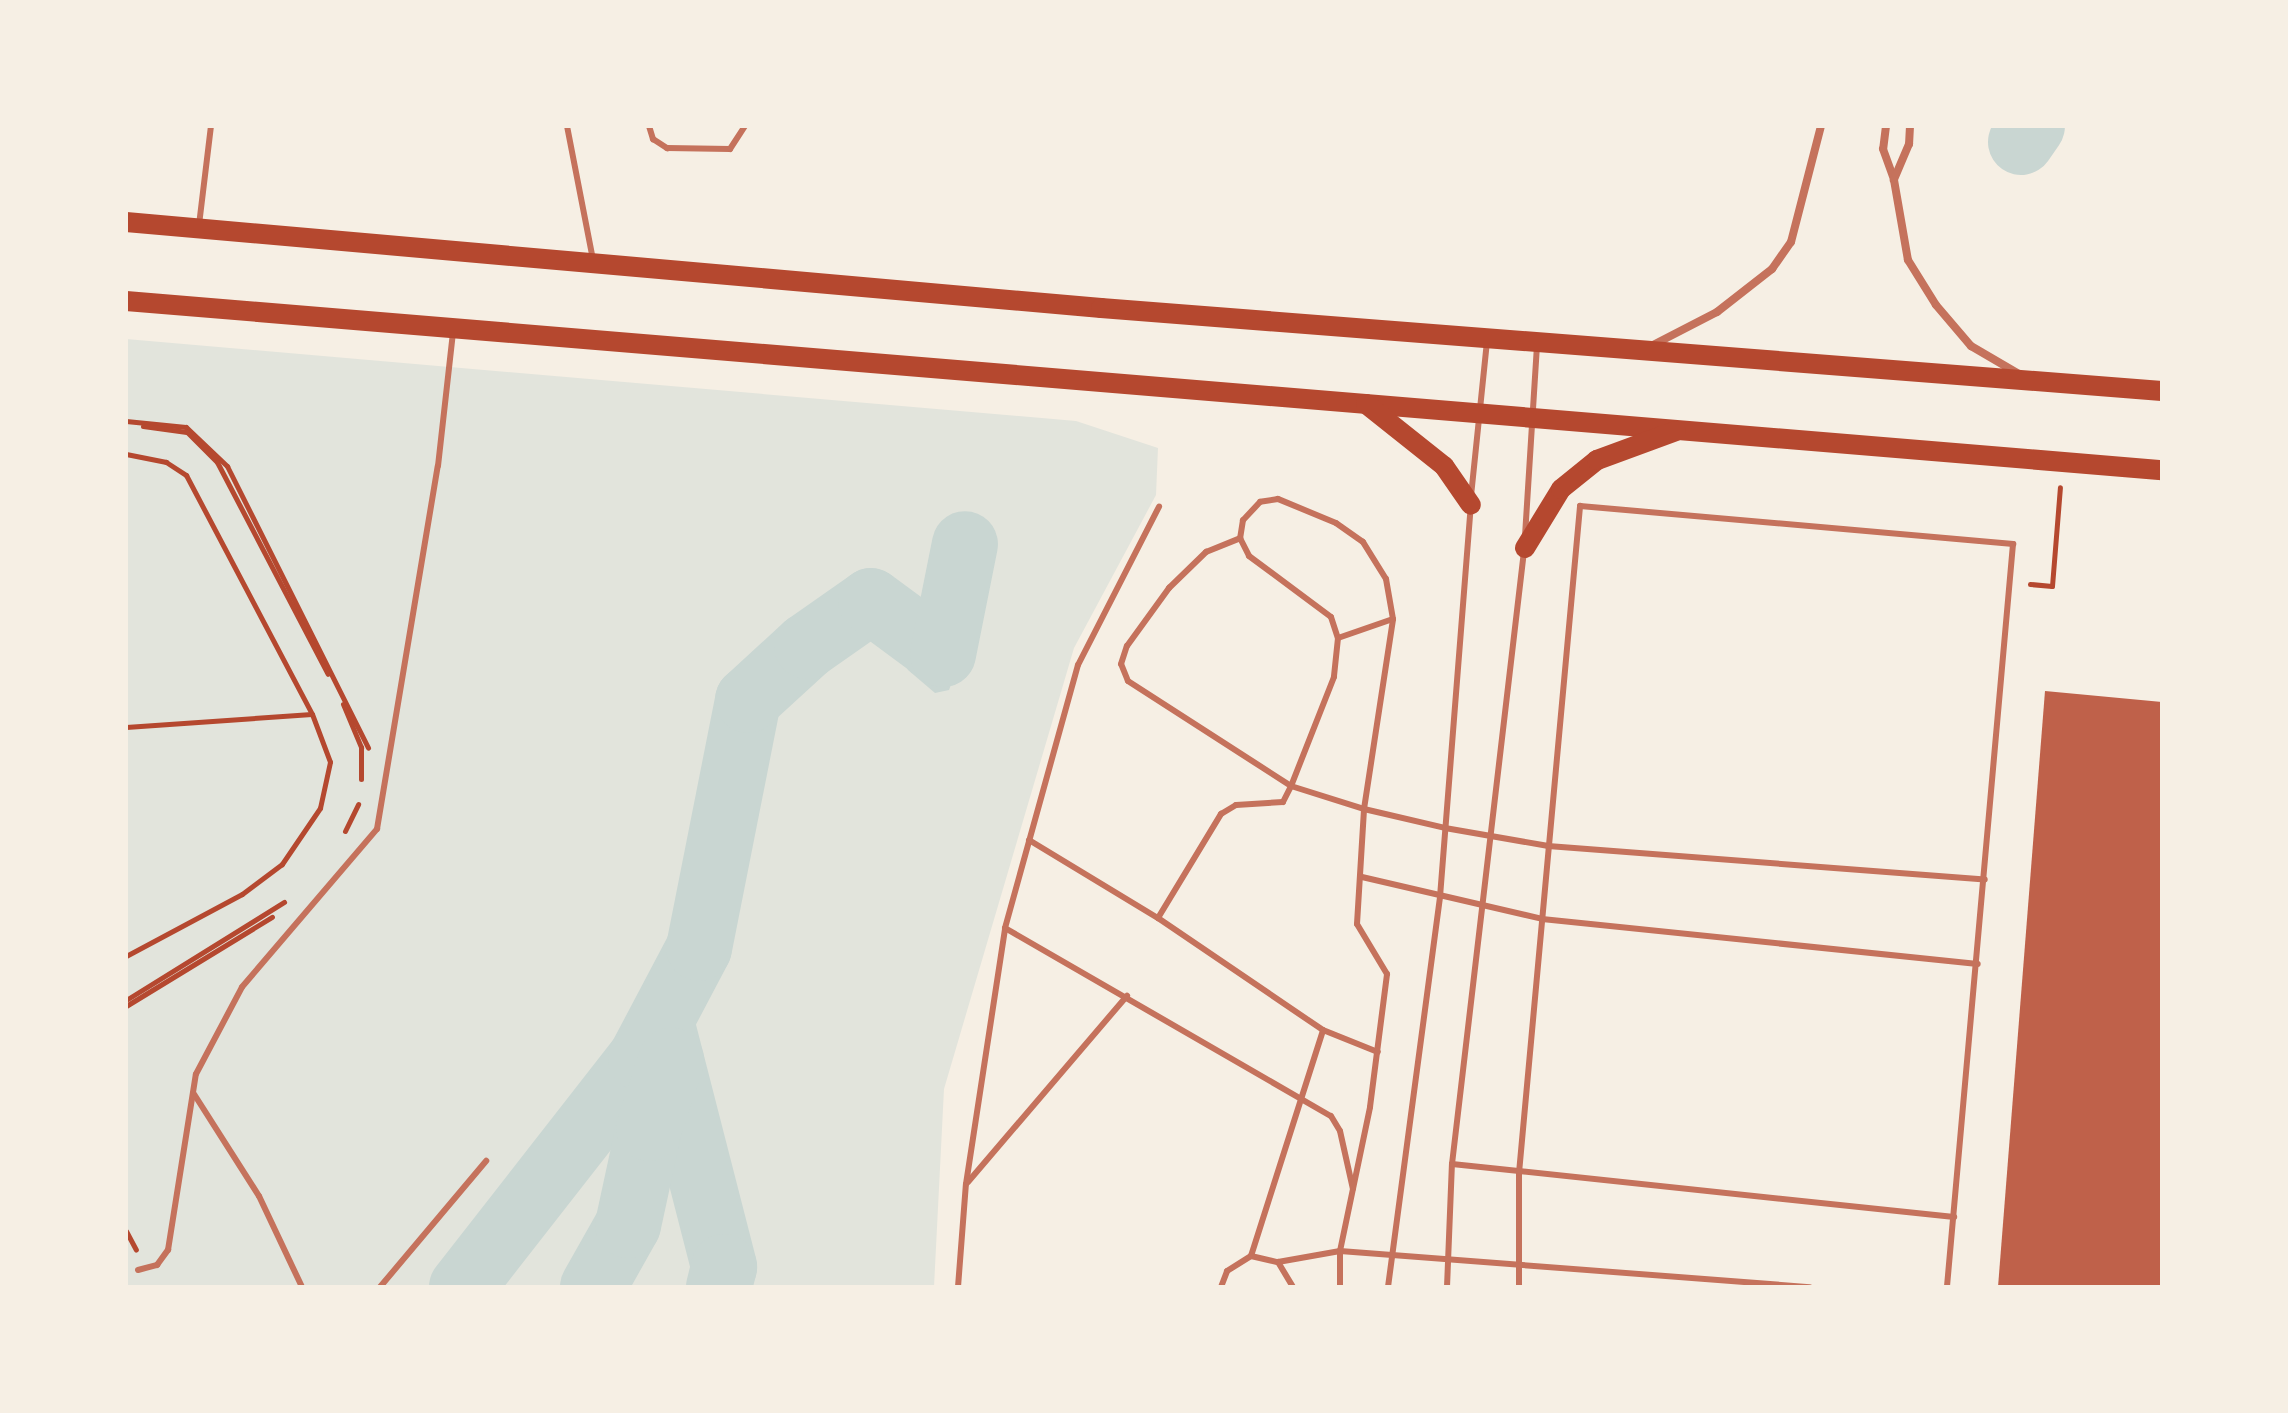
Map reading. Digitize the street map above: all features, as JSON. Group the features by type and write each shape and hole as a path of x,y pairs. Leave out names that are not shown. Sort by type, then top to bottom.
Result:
{"main road":[{"path":"126,222 2162,391"},
{"path":"126,301 2162,470"},
{"path":"1366,404 1444,466 1471,505"},
{"path":"1525,548 1561,489 1597,460 1682,429"}],"street":[{"path":"1644,350 1717,312 1772,269 1791,242 1821,126"},
{"path":"1886,126 1883,149 1894,180 1908,260 1936,305 1971,346 2030,380"},
{"path":"1894,180 1909,144 1910,126"}],"lane":[{"path":"199,229 211,126"},
{"path":"567,126 594,263"},
{"path":"649,126 653,139 667,148 730,149 745,126"},
{"path":"138,1270 157,1265 168,1250 196,1074 242,987 377,829 438,466 453,328"},
{"path":"1388,1287 1440,897 1471,505 1488,336"},
{"path":"1447,1287 1452,1164 1494,838 1525,548 1538,340"},
{"path":"1158,918 1221,814 1236,805 1283,802 1334,677 1338,638 1331,617 1249,556 1240,538 1243,520 1260,502 1278,499 1336,523 1363,542 1386,579 1393,619 1364,809 1357,924 1387,974 1378,1052 1354,1193 1340,1251 1340,1287"},
{"path":"1519,1287 1522,1264 1519,1173 1580,506 2013,544 1947,1287"},
{"path":"958,1287 966,1184 1005,928 1078,665 1159,507"},
{"path":"1240,538 1206,552 1169,588 1127,646 1121,664 1128,681 1291,786 1364,809 1445,828 1548,846 1985,880"},
{"path":"1338,638 1393,619"},
{"path":"1029,840 1158,918 1323,1030 1378,1052"},
{"path":"1362,877 1485,909 1542,919 1978,964"},
{"path":"1005,928 1331,1116 1340,1131 1354,1193"},
{"path":"966,1184 1127,996"},
{"path":"1221,1287 1227,1271 1251,1256 1268,1195 1304,1102 1323,1030"},
{"path":"194,1094 259,1196 304,1286"},
{"path":"383,1285 486,1161"},
{"path":"1452,1164 1954,1217"},
{"path":"1251,1256 1278,1262 1340,1251 1810,1287"},
{"path":"1278,1262 1293,1287"}],"path":[{"path":"126,422 187,432 217,462 340,695 361,747 364,785"},
{"path":"126,454 166,462 186,475 312,714 330,762 320,808 282,864 242,894 126,956"},
{"path":"2010,583 2052,586 2062,462"},
{"path":"126,727 312,714"},
{"path":"346,836 364,798"},
{"path":"126,1003 293,900"}],"shaded area":[{"path":"126,339 1076,421 1158,448 1156,495 1074,648 944,1089 934,1287 126,1287"},
{"path":"933,633 956,648 958,666 949,690 935,693 908,670 898,647 902,640"}],"building":[{"path":"2045,691 2162,702 2162,1287 1998,1287"}],"waterway":[{"path":"2021,142 2032,126"},
{"path":"462,1287 641,1058 699,948 748,700 807,646 871,601 943,654 965,544"},
{"path":"661,1021 724,1267 719,1287"},
{"path":"593,1287 628,1225 649,1128 671,1061"}]}
